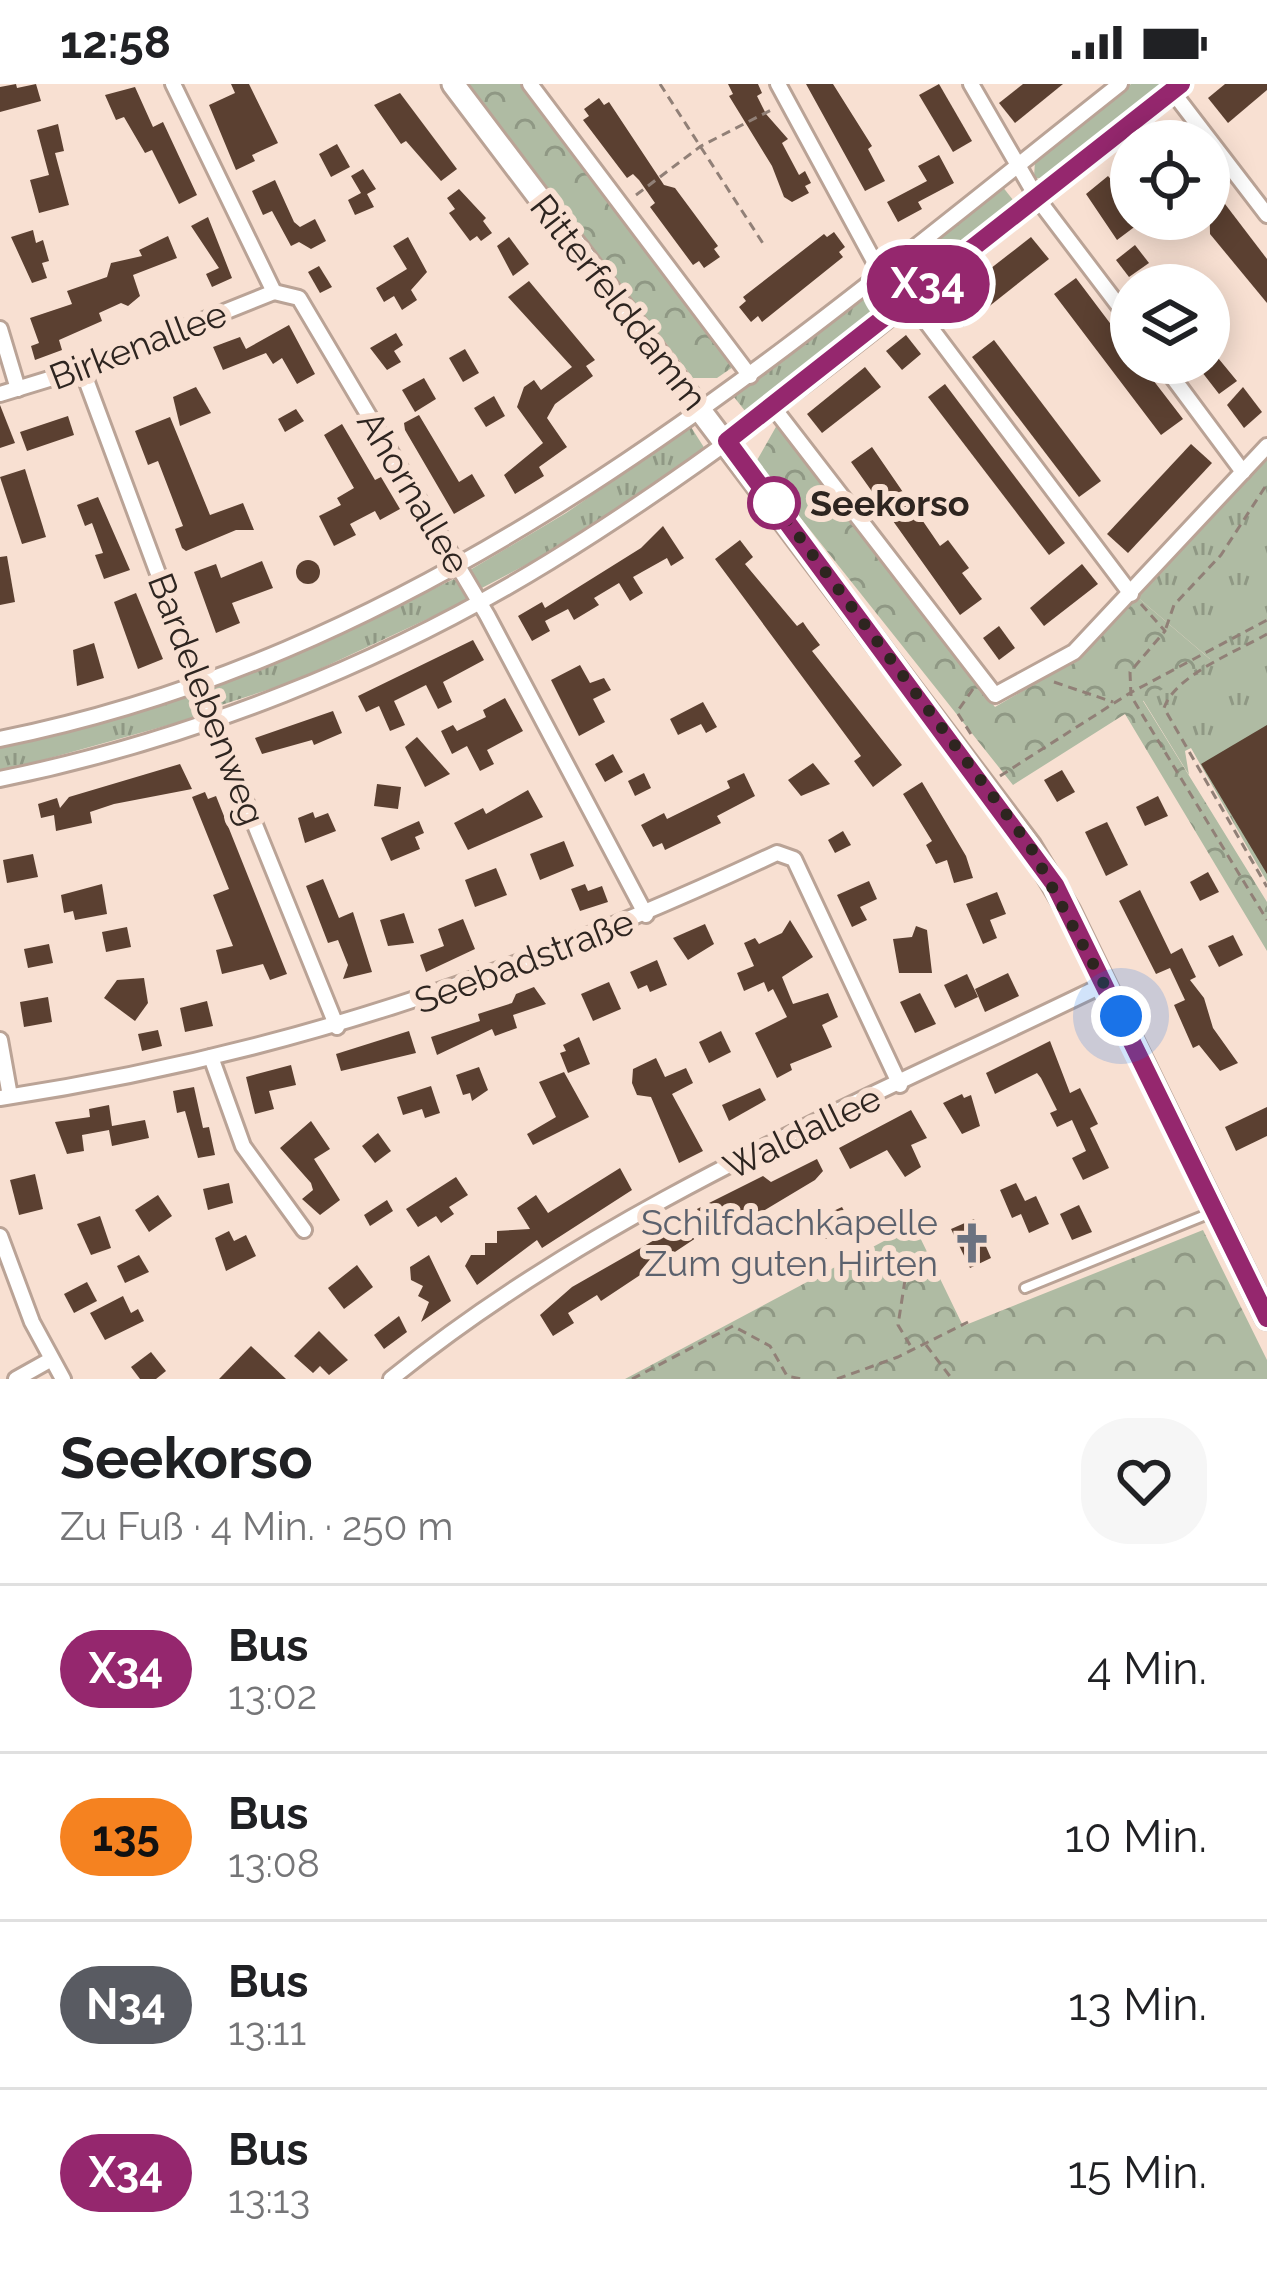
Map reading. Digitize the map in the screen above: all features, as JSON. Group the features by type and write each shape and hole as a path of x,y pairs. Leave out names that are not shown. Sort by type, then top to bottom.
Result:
{"main road":[{"name":"Ritterfelddamm","path":"453,84 1030,846 1105,984 1267,1318"}],"street":[{"name":"Ahornallee","path":"173,84 274,292 299,298 460,568 646,915"},
{"name":"Ritterfelddamm","path":"530,84 750,376"},
{"path":"778,84 880,274"},
{"path":"971,84 1037,198 1110,294"},
{"path":"0,739 199,683 333,629 460,568 572,501 704,410 1120,84"},
{"path":"0,779 212,719 350,664 479,602 598,531 727,441 1177,88 1267,215"},
{"name":"Birkenallee","path":"0,394 82,369 274,292"},
{"path":"909,299 1131,594"},
{"path":"0,329 18,389"},
{"name":"Bardelebenweg","path":"82,369 212,719 337,1027"},
{"path":"1178,384 1243,472"},
{"path":"773,406 995,695 1074,652 1267,446"},
{"name":"Seebadstraße","path":"5,1097 337,1027 454,990 646,915 777,854 794,859 899,1084"},
{"name":"Waldallee","path":"391,1379 469,1322 656,1204 1105,984"},
{"path":"0,1040 5,1097"},
{"path":"211,1057 243,1146 304,1230"},
{"path":"0,1236 50,1360 63,1379"},
{"path":"16,1379 50,1360"}],"lane":[{"path":"1025,1288 1215,1211"}],"path":[{"path":"660,84 764,244"},
{"path":"620,206 700,146 787,102"},
{"path":"1267,484 1221,555 1174,605 1165,631 1130,672 1131,694 1267,920"},
{"path":"1131,594 1165,631"},
{"path":"1000,776 1114,703 1267,620"},
{"path":"1267,634 1184,683 1168,695 1164,708 1267,887"},
{"path":"1036,676 1114,703"},
{"path":"971,745 975,735 957,707 983,680"},
{"path":"904,1280 898,1325 913,1350"},
{"path":"840,1378 913,1350 968,1322"},
{"path":"632,1379 733,1326 770,1346 787,1376 802,1379"},
{"path":"925,1344 952,1379"}],"green space":[{"path":"465,84 520,84 733,367 717,378 693,378"},
{"path":"1131,84 1171,84 1125,120 1110,120 1110,132 1050,179 1034,178 1035,160"},
{"path":"1002,186 1017,205 749,416 734,397"},
{"path":"777,425 995,707 1068,664 1136,596 1211,660 1143,701 1267,902 1267,951 1125,714 1013,785 756,462"},
{"path":"691,427 705,449 556,549 478,590 470,570 566,513"},
{"path":"1267,457 1267,882 1191,748 1185,751 1189,775 1143,700 1210,659 1136,596"},
{"path":"454,579 468,596 464,602 292,682 215,707 210,687 305,650"},
{"path":"197,694 201,716 0,772 0,746"},
{"path":"914,1225 963,1326 1203,1230 1267,1360 1267,1379 625,1379"}],"building":[{"path":"16,84 17,88 36,84 41,101 0,112 0,87"},
{"path":"231,84 249,84 278,143 252,155 255,161 236,170 209,105 235,93"},
{"path":"728,84 758,84 762,93 757,96 766,114 788,139 782,143 799,175 805,171 811,183 805,186 809,193 792,202 784,197 772,166 729,96 733,94"},
{"path":"806,84 833,84 872,146 868,149 885,181 865,191"},
{"path":"939,84 972,141 953,152 919,95"},
{"path":"1023,84 1063,84 1015,123 999,103"},
{"path":"1225,84 1267,84 1267,90 1230,121 1208,98"},
{"path":"135,87 153,127 163,122 197,195 179,204 152,150 145,153 124,117 116,120 105,95"},
{"path":"400,93 457,169 441,181 406,141 401,144 374,105"},
{"path":"599,98 604,105 609,102 664,185 675,188 718,246 714,249 720,257 704,268 699,261 693,265 650,207 655,203 639,180 633,174 627,178 583,120 589,116 584,109"},
{"path":"58,124 64,151 55,153 69,205 39,213 30,180 49,175 37,130"},
{"path":"337,144 350,167 331,177 319,154"},
{"path":"939,155 954,183 918,202 922,209 898,222 887,202 927,181 918,166"},
{"path":"363,169 376,189 367,194 374,207 355,215 348,200 361,193 351,176"},
{"path":"1110,178 1110,230 1086,194"},
{"path":"275,180 294,222 300,227 315,219 326,241 311,249 299,242 291,246 272,211 263,215 252,191"},
{"path":"459,189 486,218 483,221 492,233 481,241 477,236 470,241 449,213 455,209 447,198"},
{"path":"1230,211 1267,259 1267,303 1215,240 1230,240"},
{"path":"208,217 232,278 212,287 206,274 219,268 191,226"},
{"path":"33,230 36,243 43,240 49,261 42,263 47,278 32,283 11,237"},
{"path":"834,232 845,247 839,252 843,257 762,322 758,316 751,322 739,307 746,301 743,297 824,234"},
{"path":"168,236 177,258 133,275 140,296 128,306 121,303 99,313 102,321 59,340 62,350 35,360 31,346 39,343 30,318 72,304 67,291 107,277 111,263 142,256 139,250"},
{"path":"408,237 427,272 411,290 417,300 402,310 394,296 384,302 376,288 407,269 393,246"},
{"path":"509,237 529,264 513,276 497,246"},
{"path":"1031,237 1049,259 963,327 945,304"},
{"path":"1135,245 1149,263 1119,264 1116,260"},
{"path":"319,266 332,287 320,293 308,272"},
{"path":"1076,278 1110,323 1110,368 1054,294"},
{"path":"529,281 595,360 586,366 593,376 555,404 547,418 567,447 539,467 544,476 515,494 504,475 543,443 517,407 524,387 534,380 541,390 572,367 508,297"},
{"path":"289,325 315,374 297,384 282,358 273,364 266,353 223,370 213,347 240,337 246,349"},
{"path":"396,333 403,345 394,351 401,362 387,370 370,348"},
{"path":"906,335 921,354 902,370 886,351"},
{"path":"994,340 1101,481 1079,497 972,357"},
{"path":"465,349 479,373 463,382 449,358"},
{"path":"865,367 881,387 822,433 807,414"},
{"path":"1230,372 1237,381 1219,394 1211,384 1230,384"},
{"path":"424,378 436,399 415,412 402,390"},
{"path":"945,384 1065,543 1049,555 928,397"},
{"path":"1122,384 1156,384 1183,419 1161,435"},
{"path":"196,387 211,413 180,426 173,397"},
{"path":"1243,387 1262,412 1244,428 1227,405"},
{"path":"494,396 505,416 486,427 474,408"},
{"path":"0,405 15,443 0,448"},
{"path":"296,409 304,421 285,432 278,419"},
{"path":"419,415 459,482 472,474 485,496 454,514 405,430 404,423"},
{"path":"68,416 74,435 27,451 20,432"},
{"path":"170,417 210,515 243,503 254,530 236,530 186,551 182,548 175,529 183,526 158,461 148,465 135,431"},
{"path":"342,424 375,480 381,477 400,509 380,520 375,511 350,524 356,535 334,546 319,516 341,505 337,498 354,488 324,435"},
{"path":"1191,444 1212,463 1128,553 1107,534"},
{"path":"872,447 940,546 948,540 969,568 962,573 982,599 960,615 851,462"},
{"path":"25,469 46,537 22,544 0,477"},
{"path":"98,497 130,570 104,579 95,555 103,553 92,523 85,526 77,505"},
{"path":"663,526 684,558 671,566 667,558 633,577 643,593 630,601 619,583 594,598 599,605 574,620 568,609 545,621 550,631 532,641 518,616 542,602 545,608 641,548"},
{"path":"740,540 753,557 745,564 797,626 803,622 820,645 812,651 902,765 873,787 854,761 861,756 715,559"},
{"path":"7,556 15,602 0,605 0,557"},
{"path":"308,560 320,572 308,584 296,572"},
{"path":"262,561 273,588 232,603 240,623 216,633 194,572 216,564 221,578"},
{"path":"1082,564 1098,584 1044,626 1030,608"},
{"path":"136,593 163,659 138,669 114,602"},
{"path":"999,626 1015,648 999,660 983,638"},
{"path":"473,640 484,660 443,682 452,702 438,709 426,685 394,701 405,725 390,731 379,706 366,712 358,696"},
{"path":"94,643 104,678 77,686 73,650"},
{"path":"580,665 590,683 604,678 611,690 593,699 605,722 579,736 551,680"},
{"path":"505,698 523,731 487,750 494,764 480,771 467,746 452,754 441,731 453,725 457,731 486,717 483,710"},
{"path":"703,702 717,727 706,733 701,724 678,735 670,719"},
{"path":"333,711 342,733 314,745 312,740 262,754 255,738"},
{"path":"1267,725 1267,874 1201,764"},
{"path":"417,737 450,774 425,787 405,747"},
{"path":"613,754 623,772 605,782 595,764"},
{"path":"813,763 830,784 801,796 788,780"},
{"path":"180,764 192,789 114,804 90,812 92,823 56,831 54,815 41,818 38,804 57,798 60,808 69,797"},
{"path":"1062,770 1075,792 1057,802 1044,780"},
{"path":"644,773 651,788 635,796 628,781"},
{"path":"744,773 755,796 717,816 721,823 665,850 662,843 653,847 641,825 664,813 667,819 730,788 727,781"},
{"path":"922,782 966,856 973,878 954,883 947,860 936,864 926,845 932,841 903,794"},
{"path":"377,784 401,787 398,809 374,806"},
{"path":"528,790 543,817 468,850 454,823 483,808 486,814"},
{"path":"205,792 208,799 216,796 287,974 270,980 263,964 222,974 216,950 233,946 213,895 229,889 192,797"},
{"path":"1158,796 1168,816 1145,826 1136,807"},
{"path":"313,812 315,818 328,813 336,831 305,843 298,818"},
{"path":"419,821 424,833 415,837 420,849 391,861 381,838"},
{"path":"1107,822 1128,865 1106,876 1085,832"},
{"path":"843,831 851,845 835,853 828,840"},
{"path":"564,841 574,866 540,880 530,854"},
{"path":"33,854 38,877 7,883 3,860"},
{"path":"496,868 507,895 475,907 465,880"},
{"path":"1208,872 1219,892 1200,901 1190,882"},
{"path":"323,879 339,918 353,912 372,972 343,979 348,965 338,940 328,943 306,886"},
{"path":"869,881 877,899 860,907 867,920 852,927 837,895"},
{"path":"102,884 107,914 75,920 73,911 64,913 61,895"},
{"path":"585,884 588,891 602,886 608,902 580,911 571,889"},
{"path":"1140,890 1171,954 1182,948 1196,977 1190,980 1204,998 1213,1028 1238,1063 1220,1071 1199,1045 1193,1048 1174,1005 1185,1000 1170,968 1156,974 1119,901"},
{"path":"997,892 1006,914 990,920 997,938 983,944 966,904"},
{"path":"404,913 414,943 388,946 380,920"},
{"path":"463,919 475,949 426,972 420,955 444,946 438,929"},
{"path":"790,920 813,957 782,977 793,1004 828,993 838,1017 822,1025 832,1047 790,1064 792,1070 777,1078 755,1033 787,1017 773,989 768,992 764,982 744,991 737,973 754,966 744,943 755,938 759,944 782,933"},
{"path":"705,924 714,944 688,960 673,938"},
{"path":"916,926 927,930 932,973 899,973 893,939 912,937"},
{"path":"127,927 131,947 106,952 102,932"},
{"path":"1233,935 1243,955 1219,967 1208,946"},
{"path":"49,944 53,963 28,968 24,949"},
{"path":"657,960 667,985 650,992 647,985 638,989 630,972"},
{"path":"1008,973 1019,996 985,1012 975,989"},
{"path":"967,974 978,997 955,1008 944,985"},
{"path":"144,978 148,1003 135,1021 104,998 117,980"},
{"path":"609,982 621,1009 593,1021 581,994"},
{"path":"534,987 546,1004 513,1015 517,1028 495,1036 492,1029 437,1055 431,1037 480,1021 478,1014 512,1003 516,994"},
{"path":"920,993 936,1024 915,1033 900,1002"},
{"path":"48,997 52,1022 24,1027 20,1002"},
{"path":"207,1001 213,1026 185,1032 180,1008"},
{"path":"158,1030 162,1046 142,1051 138,1034"},
{"path":"409,1031 416,1053 341,1071 336,1054"},
{"path":"721,1031 731,1052 709,1063 699,1042"},
{"path":"579,1037 590,1064 568,1073 560,1053 566,1051 563,1045"},
{"path":"1050,1041 1070,1093 1080,1088 1098,1124 1090,1128 1109,1168 1083,1180 1072,1158 1086,1151 1072,1120 1057,1127 1050,1113 1057,1110 1037,1073 995,1094 986,1073"},
{"path":"656,1058 665,1077 686,1068 693,1083 672,1094 703,1151 679,1163 651,1097 637,1095 632,1083 633,1069"},
{"path":"291,1065 296,1085 269,1091 274,1109 255,1114 246,1077"},
{"path":"479,1067 488,1090 472,1101 470,1093 463,1095 456,1075"},
{"path":"564,1072 589,1117 533,1145 527,1134 556,1117 539,1082"},
{"path":"431,1086 440,1113 425,1118 422,1109 403,1115 397,1097"},
{"path":"194,1087 215,1155 198,1158 185,1111 177,1113 173,1091"},
{"path":"760,1088 766,1100 729,1121 722,1105"},
{"path":"962,1094 964,1098 971,1095 980,1126 962,1134 943,1103"},
{"path":"109,1105 112,1126 145,1120 149,1138 112,1146 109,1130 82,1135 84,1151 67,1154 55,1122 90,1117 89,1109"},
{"path":"1267,1107 1267,1136 1236,1151 1225,1127"},
{"path":"911,1110 927,1138 911,1145 921,1167 905,1177 887,1150 850,1169 839,1148"},
{"path":"311,1121 330,1149 314,1159 340,1200 320,1215 302,1199 313,1190 311,1183 280,1148"},
{"path":"378,1133 391,1151 375,1163 362,1146"},
{"path":"817,1159 823,1171 815,1180 760,1213 750,1209 708,1230 601,1301 597,1295 568,1313 574,1323 553,1336 540,1315 572,1287 700,1214 697,1209 763,1176 771,1182"},
{"path":"620,1168 632,1190 542,1248 537,1240 477,1285 465,1266 471,1255 485,1255 485,1243 497,1243 497,1231 530,1229 517,1208 536,1195 548,1213"},
{"path":"35,1174 43,1209 19,1215 10,1180"},
{"path":"456,1177 468,1195 449,1207 454,1214 441,1223 436,1216 418,1227 406,1209"},
{"path":"229,1183 233,1203 208,1210 203,1189"},
{"path":"1016,1183 1025,1201 1036,1196 1049,1224 1029,1233 1021,1214 1012,1218 1000,1190"},
{"path":"158,1195 172,1216 149,1232 135,1210"},
{"path":"387,1200 393,1211 370,1226 364,1215"},
{"path":"1079,1205 1092,1232 1072,1240 1060,1214"},
{"path":"842,1207 853,1228 826,1239 816,1219"},
{"path":"100,1216 111,1248 91,1255 77,1224"},
{"name":"Schilfdachkapelle Zum guten Hirten","path":"974,1219 991,1258 970,1268 951,1229"},
{"path":"229,1231 234,1241 246,1235 256,1256 226,1271 215,1238"},
{"path":"139,1255 149,1272 125,1283 117,1266"},
{"path":"429,1255 451,1301 421,1322 429,1302 418,1296 423,1286 411,1280 410,1267"},
{"path":"357,1265 373,1287 344,1309 328,1288"},
{"path":"87,1282 97,1301 74,1313 64,1294"},
{"path":"123,1296 131,1313 138,1309 144,1321 105,1340 90,1313"},
{"path":"399,1316 407,1332 384,1349 374,1335"},
{"path":"319,1331 348,1360 329,1375 320,1366 313,1373 294,1356"},
{"path":"251,1346 286,1379 219,1379"},
{"path":"151,1352 166,1371 156,1379 140,1379 131,1367"}],"bus line":[{"name":"X34","path":"1181,84 727,441 1055,885 1267,1318"}],"place":[{"name":"Seekorso","path":"774,503"},
{"name":"Schilfdachkapelle Zum guten Hirten","path":"972,1243"}],"route":[{"path":"774,503 1030,846 1055,885 1121,1016"}]}
